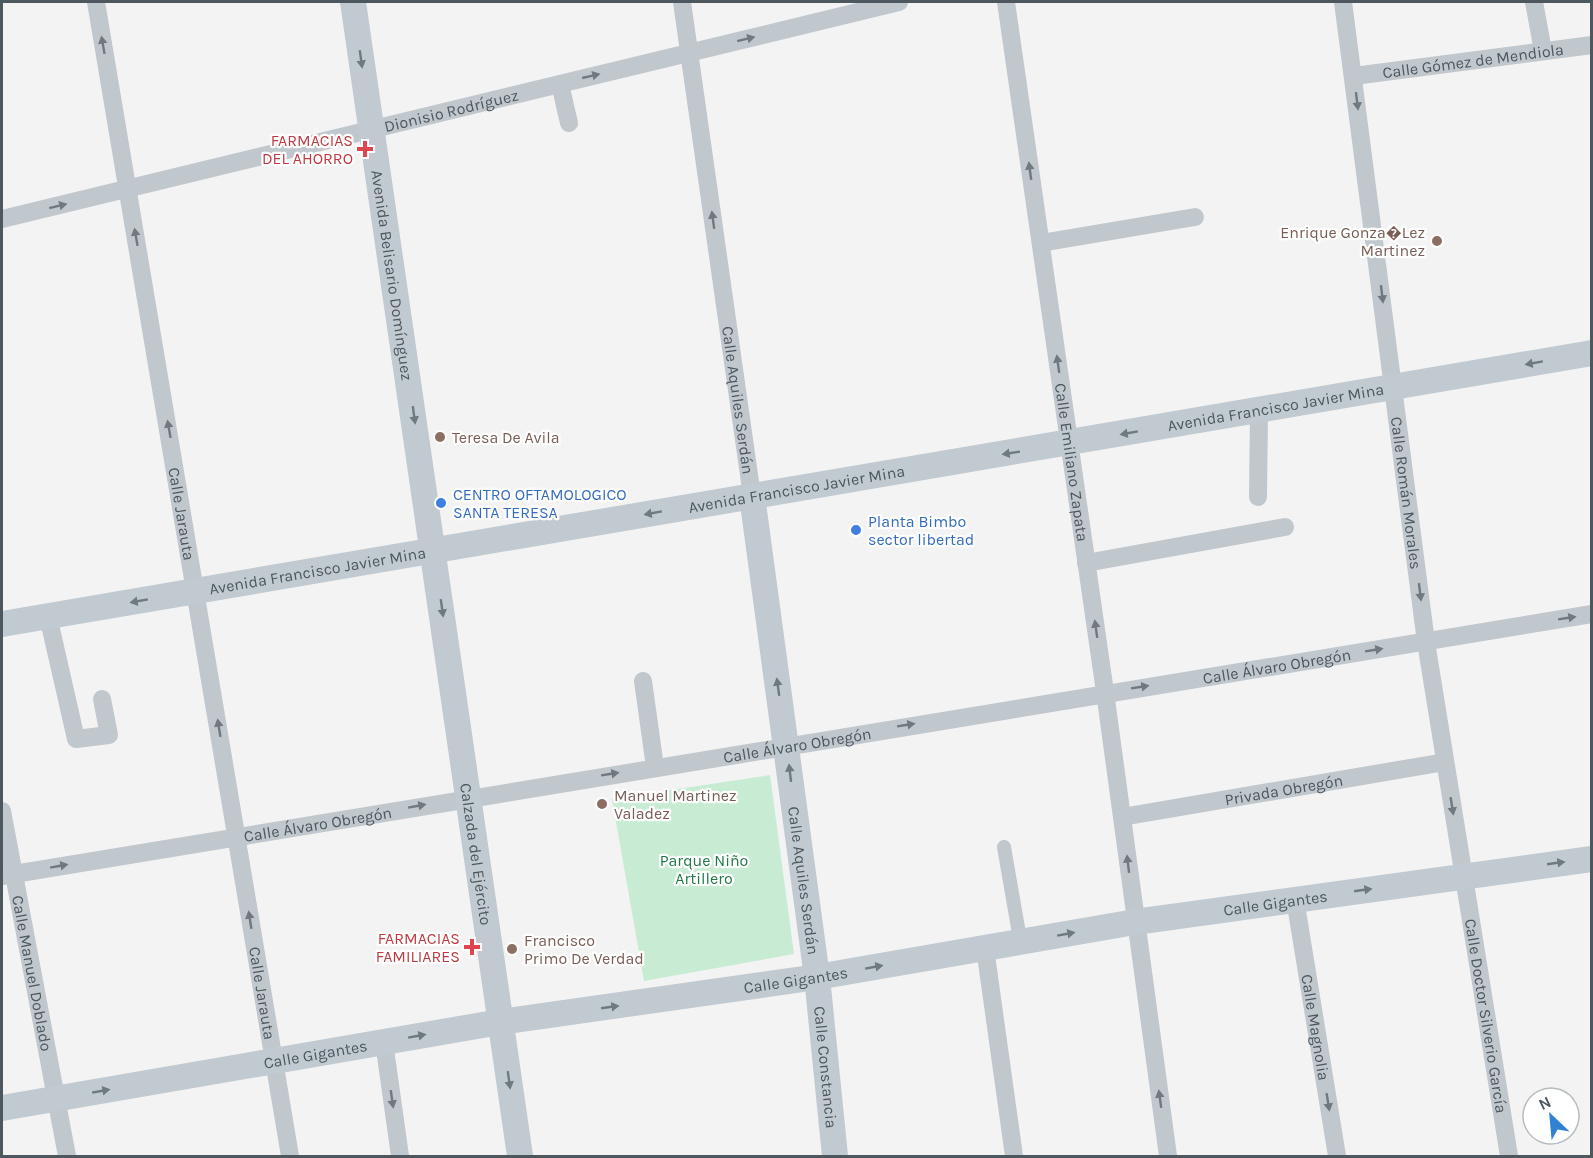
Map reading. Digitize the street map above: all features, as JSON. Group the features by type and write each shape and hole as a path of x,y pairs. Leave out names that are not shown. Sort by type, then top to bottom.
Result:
{"main road":[{"name":"Avenida Belisario Domínguez","path":"353,2 434,550"},
{"name":"Avenida Francisco Javier Mina","path":"2,624 1592,353"},
{"name":"Calle Aquiles Serdán","path":"752,496 817,977"},
{"name":"Calzada del Ejército","path":"434,550 520,1156"},
{"name":"Calle Gigantes","path":"2,1108 500,1022 817,977 985,948 1022,946 1136,922 1592,859"},
{"name":"Calle Constancia","path":"817,977 835,1156"}],"street":[{"name":"Calle Jarauta","path":"96,2 290,1156"},
{"name":"Calle Aquiles Serdán","path":"682,2 752,496"},
{"name":"Dionisio Rodríguez","path":"2,219 899,2"},
{"name":"Calle Emiliano Zapata","path":"1006,2 1105,692 1167,1156"},
{"name":"Calle Román Morales","path":"1343,2 1426,642 1464,877"},
{"path":"1534,2 1543,51"},
{"name":"Calle Gómez de Mendiola","path":"1354,76 1592,45"},
{"path":"560,84 569,123"},
{"path":"1041,243 1195,217"},
{"path":"1258,497 1259,411"},
{"path":"1086,563 1285,527"},
{"name":"Calle Álvaro Obregón","path":"7,875 1105,692 1592,614"},
{"path":"48,616 76,739 109,735 102,699"},
{"path":"643,681 655,767"},
{"name":"Privada Obregón","path":"1122,817 1445,762"},
{"name":"Calle Manuel Doblado","path":"2,812 7,875 67,1156"},
{"path":"1004,847 1022,946"},
{"name":"Calle Doctor Silverio García","path":"1464,877 1509,1156"},
{"name":"Calle Magnolia","path":"1295,899 1337,1156"},
{"path":"985,948 1014,1156"},
{"path":"384,1042 400,1156"}],"green space":[{"name":"Parque Niño Artillero","path":"770,775 794,954 644,981 612,799"}],"place":[{"name":"FARMACIAS DEL AHORRO","path":"365,149"},
{"name":"Enrique Gonza�Lez Martinez","path":"1437,241"},
{"name":"Teresa De Avila","path":"440,437"},
{"name":"CENTRO OFTAMOLOGICO SANTA TERESA","path":"441,503"},
{"name":"Planta Bimbo sector libertad","path":"856,530"},
{"name":"Manuel Martinez Valadez","path":"602,804"},
{"name":"FARMACIAS FAMILIARES","path":"472,947"},
{"name":"Francisco Primo De Verdad","path":"512,949"}]}
